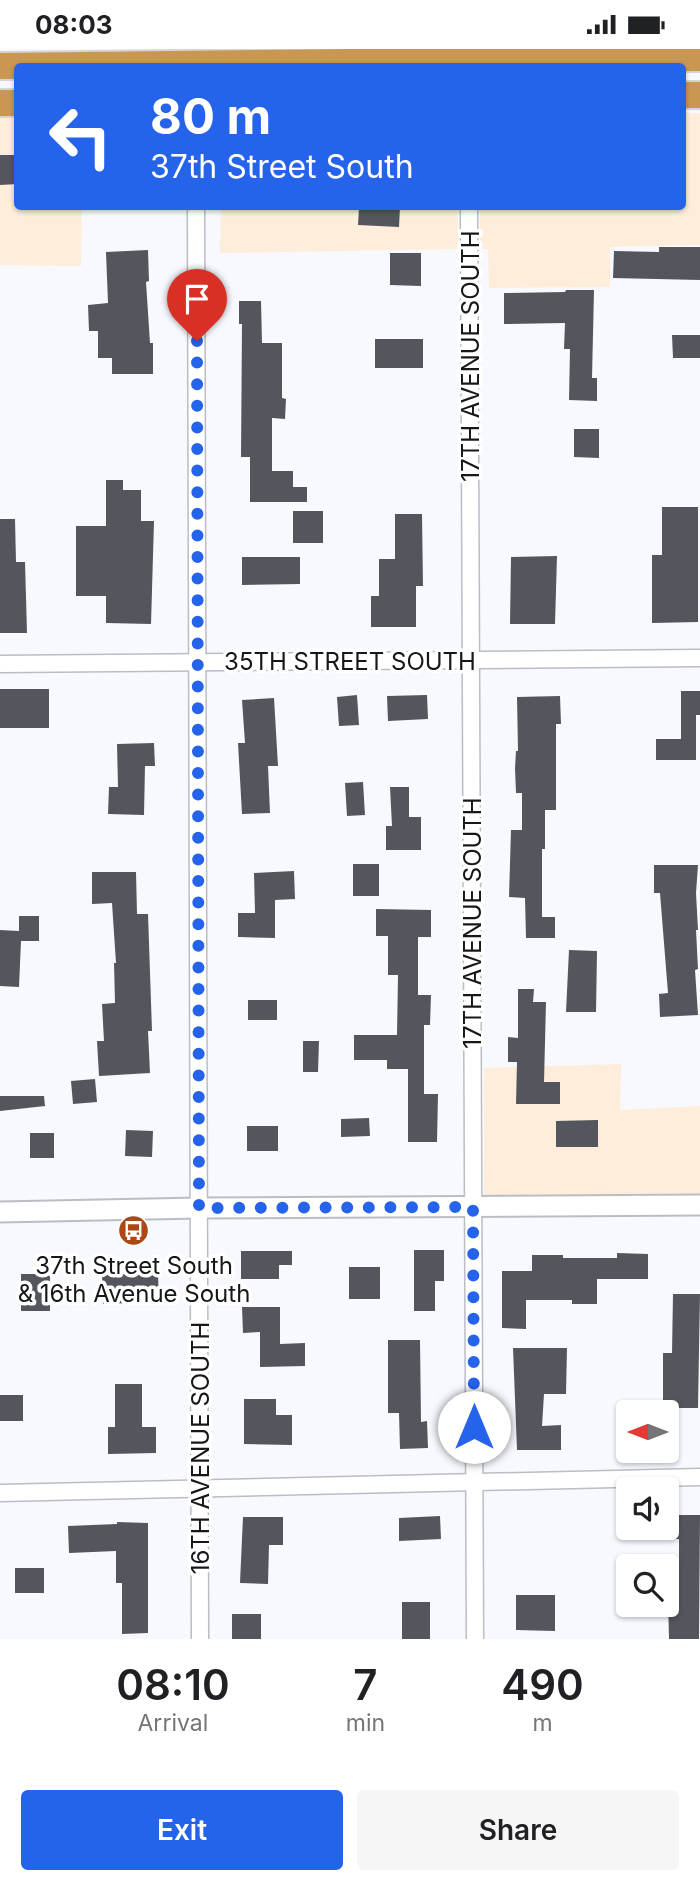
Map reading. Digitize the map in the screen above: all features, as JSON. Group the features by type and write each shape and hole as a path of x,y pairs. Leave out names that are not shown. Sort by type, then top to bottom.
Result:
{"highway":[{"path":"146,63 287,59 469,63 534,58 700,58"}],"street":[{"name":"16TH AVENUE SOUTH","path":"196,210 200,1639"},
{"name":"17TH AVENUE SOUTH","path":"469,210 475,1639"},
{"name":"35TH STREET SOUTH","path":"0,664 700,658"},
{"path":"0,1212 700,1205"},
{"path":"0,1493 700,1477"}],"shaded area":[{"path":"686,113 700,113 700,245 610,247 610,287 489,288 488,249 480,249 480,210 686,210"},
{"path":"14,117 14,210 82,210 81,266 0,265 0,118"},
{"path":"221,210 458,210 458,249 220,253"},
{"path":"621,1064 620,1110 700,1106 700,1195 484,1198 484,1068"}],"building":[{"path":"0,155 14,155 14,184 0,185"},
{"path":"359,210 400,210 399,227 358,225"},
{"path":"659,247 700,247 700,280 613,278 614,251 659,252"},
{"path":"148,250 149,281 146,282 150,343 153,343 153,374 112,374 112,358 98,358 98,331 89,331 88,305 108,303 106,252"},
{"path":"390,253 421,253 421,286 390,285"},
{"path":"594,290 592,378 597,378 597,401 569,400 570,349 564,349 565,323 504,324 504,293"},
{"path":"239,301 261,301 262,343 282,343 282,398 286,399 285,419 272,418 272,471 293,471 293,487 307,487 307,502 250,502 250,457 241,457 242,324 239,324"},
{"path":"672,335 700,335 700,358 673,358"},
{"path":"375,339 423,339 423,368 375,368"},
{"path":"574,429 599,429 599,458 574,457"},
{"path":"106,480 123,480 123,490 141,490 141,521 154,521 151,624 106,623 106,596 76,596 76,526 106,526"},
{"path":"662,507 698,507 698,622 652,623 652,555 662,555"},
{"path":"293,511 323,511 323,543 293,543"},
{"path":"395,514 422,514 423,586 416,586 416,627 371,627 371,596 379,596 379,559 395,559"},
{"path":"0,519 15,519 16,562 25,562 27,633 0,633"},
{"path":"557,556 555,624 510,624 511,557"},
{"path":"242,557 300,557 300,584 242,585"},
{"path":"0,689 49,689 49,728 0,728"},
{"path":"681,691 700,691 700,715 696,715 696,760 656,760 656,739 681,739"},
{"path":"357,695 359,725 339,726 337,697"},
{"path":"427,695 428,719 388,721 387,696"},
{"path":"560,696 561,724 556,724 556,810 545,810 545,849 542,849 542,917 555,917 555,938 526,938 525,898 509,897 511,830 522,830 522,793 516,793 515,768 518,751 517,697"},
{"path":"274,698 278,766 268,766 270,813 242,814 238,743 245,743 242,700"},
{"path":"154,743 155,766 145,766 144,815 108,814 109,787 118,787 117,744"},
{"path":"363,782 365,815 347,816 345,783"},
{"path":"390,787 409,787 409,817 421,817 421,850 386,850 386,826 392,826"},
{"path":"353,864 379,864 379,896 353,896"},
{"path":"654,865 698,865 698,969 695,970 698,1015 660,1017 659,994 668,993 660,893 654,893"},
{"path":"294,871 295,899 275,900 275,938 238,937 238,913 255,913 254,873"},
{"path":"92,872 136,872 137,914 148,914 152,1031 148,1031 150,1073 99,1076 97,1041 104,1041 102,1004 115,1003 116,963 112,903 92,904"},
{"path":"376,909 431,910 431,937 418,937 418,995 431,995 430,1025 424,1025 424,1094 438,1094 437,1142 408,1142 408,1069 387,1069 387,1060 354,1060 354,1035 397,1035 398,975 388,975 388,936 376,936"},
{"path":"19,916 39,916 39,941 21,941 19,987 0,986 0,930 19,931"},
{"path":"569,950 597,951 596,1012 566,1012"},
{"path":"518,989 534,989 533,1002 546,1002 544,1082 560,1082 560,1104 516,1104 517,1062 508,1062 508,1037 518,1038"},
{"path":"248,1000 277,1000 277,1020 248,1020"},
{"path":"303,1041 319,1041 318,1072 303,1072"},
{"path":"95,1079 97,1102 73,1104 71,1081"},
{"path":"0,1096 44,1096 45,1106 0,1111"},
{"path":"369,1118 370,1136 341,1137 341,1119"},
{"path":"598,1120 598,1147 556,1147 556,1121"},
{"path":"247,1126 278,1126 278,1151 247,1151"},
{"path":"126,1130 153,1131 152,1157 125,1156"},
{"path":"30,1133 54,1133 54,1158 30,1158"},
{"path":"414,1250 444,1250 444,1281 435,1281 435,1311 414,1311"},
{"path":"241,1251 292,1251 292,1265 279,1265 279,1279 241,1279"},
{"path":"617,1253 648,1254 648,1279 597,1279 597,1304 572,1304 572,1300 526,1300 526,1329 502,1328 502,1271 532,1271 532,1255 617,1258"},
{"path":"349,1267 380,1267 380,1299 349,1299"},
{"path":"158,1273 159,1302 103,1304 102,1275"},
{"path":"21,1274 50,1274 50,1311 21,1311"},
{"path":"673,1294 700,1294 698,1408 679,1408 679,1400 663,1400 663,1353 672,1353"},
{"path":"242,1307 280,1307 280,1344 305,1343 305,1366 260,1367 260,1332 243,1333"},
{"path":"388,1340 420,1340 421,1422 427,1421 428,1448 400,1449 399,1413 388,1413"},
{"path":"513,1348 567,1348 566,1394 544,1394 542,1426 561,1425 561,1450 517,1450"},
{"path":"115,1384 142,1384 142,1427 156,1427 156,1453 108,1454 108,1427 115,1427"},
{"path":"0,1395 23,1395 23,1421 0,1421"},
{"path":"244,1399 276,1399 276,1415 292,1415 292,1445 244,1444"},
{"path":"679,1515 700,1515 699,1639 669,1639 668,1617 679,1617"},
{"path":"440,1516 441,1539 399,1541 399,1518"},
{"path":"243,1517 283,1517 283,1545 269,1545 268,1584 240,1583"},
{"path":"117,1522 148,1523 148,1633 122,1634 122,1583 116,1583 116,1551 69,1553 68,1526"},
{"path":"15,1568 44,1568 44,1593 15,1593"},
{"path":"516,1595 555,1595 555,1631 516,1630"},
{"path":"402,1602 430,1602 430,1639 402,1639"},
{"path":"232,1614 261,1614 261,1639 232,1639"}],"place":[{"name":"37th Street South & 16th Avenue South","path":"134,1231"}],"route":[{"path":"197,341 199,1208 473,1207 474,1427"}]}
